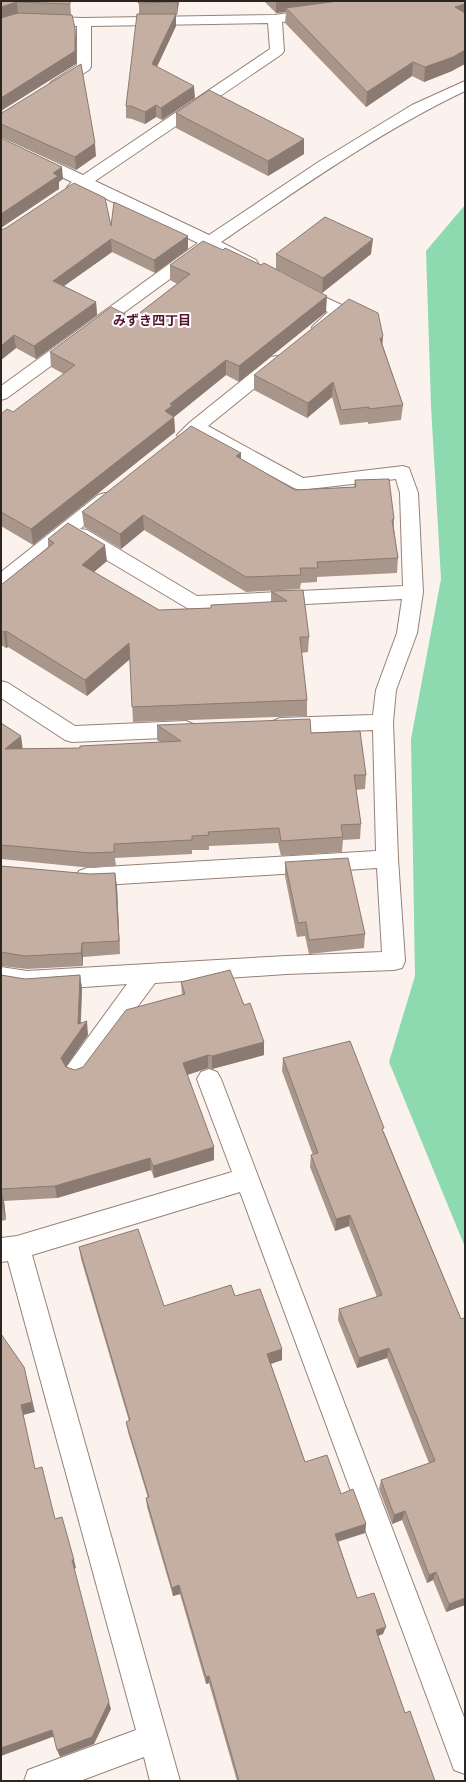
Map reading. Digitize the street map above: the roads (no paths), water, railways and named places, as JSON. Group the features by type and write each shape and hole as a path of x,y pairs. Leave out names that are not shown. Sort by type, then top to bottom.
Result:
{"street":[{"path":"1,25 16,13 84,22 275,19 329,11"},
{"path":"65,194 276,51 275,19"},
{"path":"46,92 84,67 84,22"},
{"path":"1,394 210,242 325,164 417,108 465,85"},
{"path":"1,142 210,242 266,272"},
{"path":"286,283 340,312 310,336"},
{"path":"171,446 292,350"},
{"path":"1,977 27,981 286,965 394,961 387,859 383,722 386,690 407,633 413,592 409,493 403,472 300,484 195,427"},
{"path":"1,582 117,490"},
{"path":"68,528 194,603 413,592"},
{"path":"1,688 72,734 208,728"},
{"path":"264,726 383,722"},
{"path":"69,875 92,878 387,859"},
{"path":"76,1072 148,974"},
{"path":"209,1079 465,1760"},
{"path":"165,1781 9,1249 247,1179"},
{"path":"39,1781 153,1739"}],"district":[{"name":"みずき四丁目","path":"152,320"}]}
